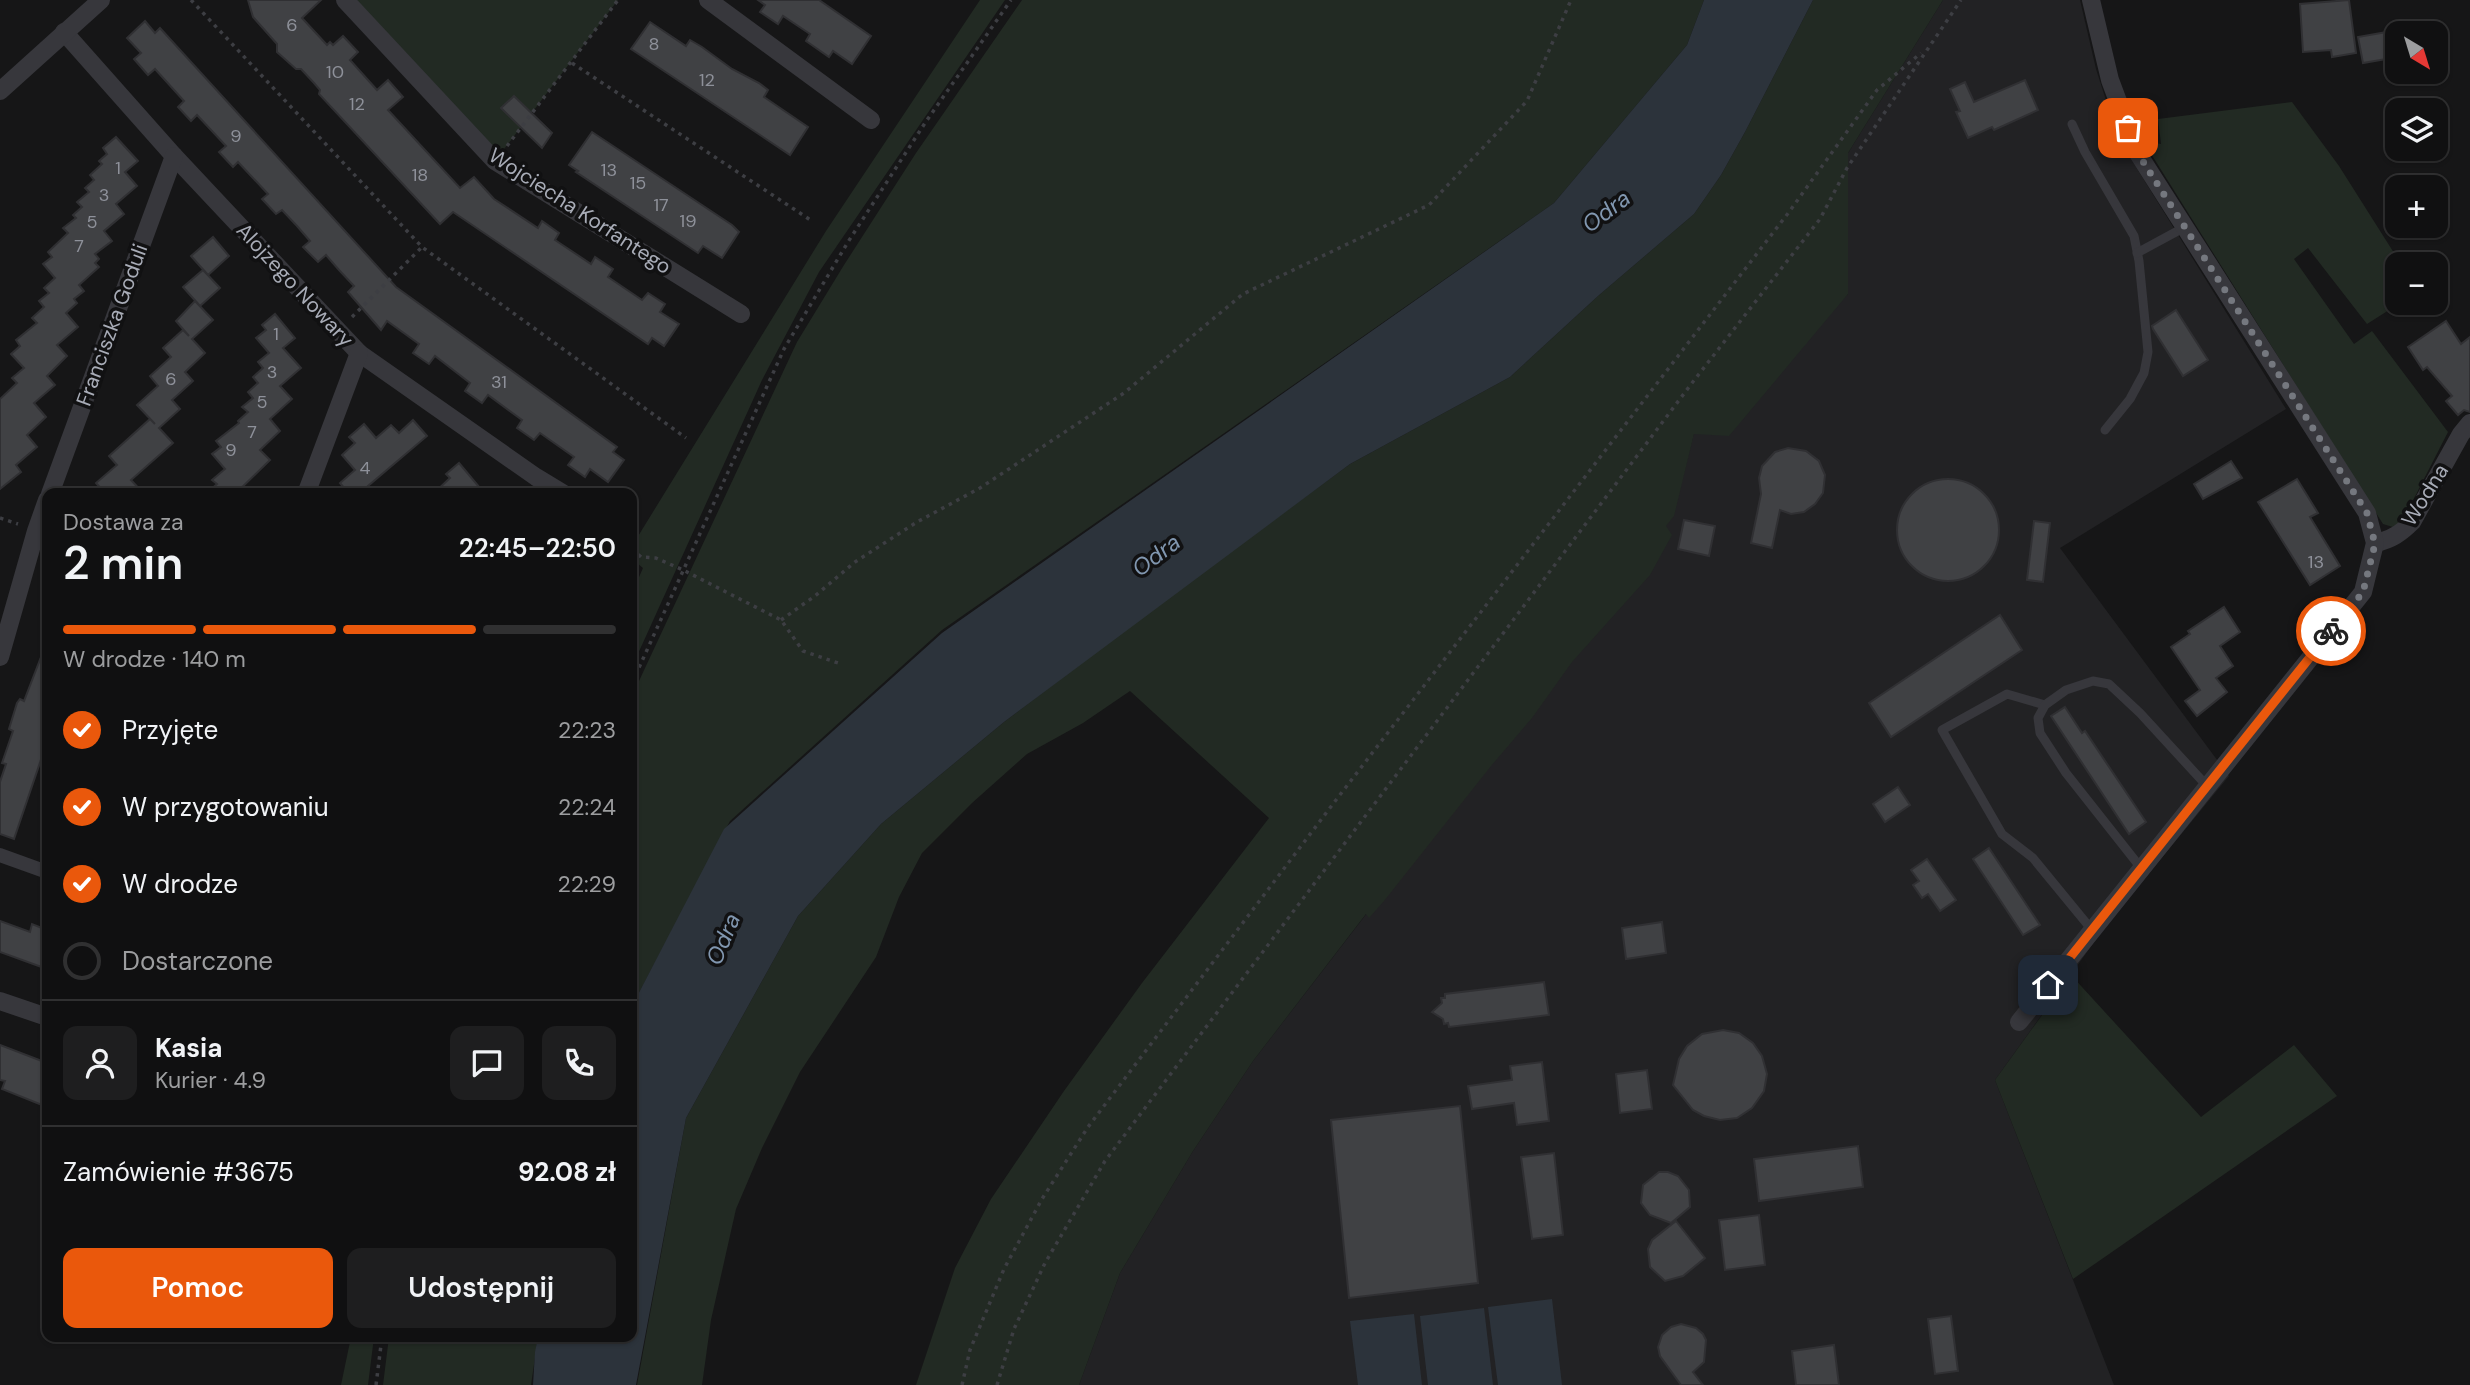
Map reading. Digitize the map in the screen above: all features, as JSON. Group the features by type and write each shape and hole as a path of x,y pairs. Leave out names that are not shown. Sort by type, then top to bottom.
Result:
{"street":[{"path":"0,91 101,0"},
{"path":"708,0 872,120"},
{"path":"2019,1022 2363,592 2375,544 2367,513 2137,152 2110,80 2091,0"},
{"name":"Wojciecha Korfantego","path":"352,2 495,161 741,314"},
{"name":"Alojzego Nowary","path":"64,32 174,156 359,353 532,485"},
{"name":"Franciszka Goduli","path":"52,488 174,156"},
{"path":"308,488 359,353"},
{"name":"Wodna","path":"2375,544 2401,533 2412,522 2461,434 2470,423"},
{"path":"0,657 42,514"},
{"path":"0,855 42,870"},
{"path":"0,1001 42,1015"}],"lane":[{"path":"2072,124 2085,152 2134,236 2148,352 2144,373 2130,400 2105,430"},
{"path":"2137,253 2185,227"},
{"path":"2141,868 2066,773 2040,733 2038,719 2045,705 2066,690 2093,681 2109,684 2140,713 2207,786"},
{"path":"2045,705 2007,694 1942,730 2002,834 2033,858 2092,930"}],"path":[{"path":"191,0 422,247 686,438"},
{"path":"495,161 618,0"},
{"path":"637,672 784,349 848,242 925,123 1012,0"},
{"path":"781,620 855,562 917,522 980,488 1124,393 1243,294 1429,205 1527,101 1571,0"},
{"path":"998,1385 1014,1329 1039,1274 1105,1161 1692,383 1820,219 1847,168 1961,0"},
{"path":"962,1385 970,1350 1004,1269 1042,1199 1088,1127 1789,212 1877,90 1926,49"},
{"path":"572,63 812,221"},
{"path":"338,331 422,247"},
{"path":"637,554 683,569 781,620 803,651 838,663"},
{"path":"376,1385 381,1342"}],"shaded area":[{"path":"358,0 618,0 495,161 352,6"},
{"path":"980,0 1005,0 819,272 762,380 637,656 637,582 643,568 637,563 637,538 826,231"},
{"path":"1022,0 1704,0 1687,45 1554,203 942,630 730,821 637,997 637,685 797,342 916,153"},
{"path":"1813,0 1943,0 1848,153 1848,294 1729,436 1694,434 1674,516 1666,526 1672,535 1650,575 1572,662 1532,718 1384,901 1369,918 1366,914 1253,1061 1193,1151 1120,1273 1079,1385 916,1385 955,1268 991,1199 1142,983 1269,818 1130,691 1083,723 1027,754 922,853 899,897 876,957 800,1072 762,1148 736,1209 711,1320 702,1385 637,1385 686,1118 798,916 881,824 1004,722 1350,464 1510,377 1598,296 1694,214 1721,175 1745,132"},
{"path":"1943,0 2080,0 2096,69 2118,138 2286,409 2060,548 2229,776 2105,927 1995,1080 2114,1385 1079,1385 1120,1273 1193,1151 1253,1061 1673,516 1694,433 1848,294 1848,153"},
{"path":"2292,102 2339,166 2393,252 2385,252 2385,313 2367,324 2308,248 2294,259 2354,344 2372,331 2448,432 2406,514 2396,528 2383,524 2143,141 2161,144 2158,119"},
{"path":"2071,975 2201,1117 2294,1045 2337,1096 2073,1279 1995,1080"},
{"path":"350,1342 373,1342 368,1385 341,1385"},
{"path":"388,1342 537,1342 531,1385 383,1385"}],"water":[{"name":"Odra","path":"1704,0 1813,0 1745,132 1721,175 1694,214 1598,296 1510,377 1350,464 1004,722 881,824 798,916 686,1118 636,1385 533,1385 537,1342 637,1342 637,996 724,829 942,633 1554,203 1687,45"},
{"path":"1552,1299 1562,1385 1498,1385 1488,1307"},
{"path":"1484,1308 1493,1385 1428,1385 1420,1316"},
{"path":"1414,1314 1422,1385 1358,1385 1350,1321"}],"building":[{"path":"248,0 321,0 302,18 327,45 330,42 333,45 343,36 358,52 350,60 377,90 388,80 403,97 388,110 460,188 474,177 494,199 538,228 542,221 559,233 555,240 591,264 595,257 613,269 608,277 642,300 648,293 665,304 660,312 679,324 664,346 652,338 648,344 453,212 440,224 319,94 320,90 301,69 296,69 277,52 277,44 253,17"},
{"path":"758,0 819,0 871,36 852,64 833,51 829,57 806,41 810,34 783,16 778,24 760,12 765,5"},
{"path":"2349,0 2356,53 2332,57 2331,50 2303,52 2300,4"},
{"path":"145,21 155,33 160,28 396,287 617,447 613,452 624,460 608,482 590,469 585,477 568,465 574,457 540,433 534,440 517,428 522,420 488,395 482,403 465,391 470,383 435,356 429,364 413,353 419,344 387,321 381,330 348,292 354,286 326,255 318,262 303,247 310,241 297,226 282,210 276,214 262,199 268,194 238,162 233,167 219,152 226,146 197,115 191,121 178,107 184,101 155,69 148,75 134,59 141,53 127,38"},
{"path":"650,22 686,46 690,40 732,69 759,83 768,90 764,97 808,127 790,155 631,49"},
{"path":"2385,32 2385,59 2363,63 2358,37"},
{"path":"2025,80 2038,110 1994,130 1992,127 1968,138 1956,112 1960,111 1950,89 1965,82 1974,102"},
{"path":"514,96 552,133 542,148 501,108"},
{"path":"592,132 732,225 739,232 722,258 703,246 698,253 576,172 578,171 569,165"},
{"path":"116,137 138,161 125,172 137,186 116,204 124,214 104,231 112,241 95,254 99,259 95,263 99,267 79,285 84,291 74,299 77,303 66,313 78,327 57,345 67,356 47,376 55,385 34,403 46,417 27,435 37,447 16,465 21,472 0,489 0,399 17,383 12,378 24,368 11,354 20,346 16,340 37,323 32,318 44,307 39,301 49,293 44,288 55,278 43,264 52,257 48,252 68,233 63,228 76,218 73,215 82,207 77,202 89,192 85,188 94,180 90,175 102,164 99,161 107,154 103,148"},
{"path":"213,237 229,256 208,275 191,256"},
{"path":"203,270 220,288 200,306 183,287"},
{"path":"195,301 213,320 192,339 205,353 185,372 193,381 172,400 180,409 159,428 173,443 131,480 138,488 101,488 96,483 117,465 109,456 150,419 155,424 137,405 158,386 150,376 171,357 163,348 183,330 189,336 176,321"},
{"path":"2176,310 2208,360 2183,376 2152,326"},
{"path":"275,314 295,338 283,348 301,368 280,386 292,399 270,419 280,431 260,450 270,460 241,488 213,488 217,484 212,480 225,469 212,454 221,447 216,441 239,423 248,412 242,407 253,398 248,392 258,383 253,377 263,368 258,362 269,353 256,338 266,330 262,325"},
{"path":"2446,321 2461,344 2470,337 2470,412 2464,410 2458,415 2446,401 2452,396 2427,367 2423,370 2408,347"},
{"path":"413,420 427,436 368,486 370,488 344,488 340,483 355,470 342,455 355,443 349,437 364,424 376,438 391,425 399,433"},
{"path":"1788,448 1806,451 1819,461 1825,475 1823,493 1815,504 1804,512 1791,514 1780,510 1772,548 1751,543 1761,494 1759,478 1762,466 1775,452"},
{"path":"2231,461 2242,478 2203,499 2194,484"},
{"path":"459,463 480,488 439,488 450,478 446,474"},
{"path":"1948,479 1967,483 1984,494 1995,511 1999,530 1995,549 1984,566 1967,577 1948,581 1929,577 1912,566 1901,549 1897,530 1901,511 1912,494 1929,483"},
{"path":"2297,479 2318,513 2310,517 2340,566 2310,585 2258,502"},
{"path":"1684,520 1715,526 1709,556 1678,549"},
{"path":"2034,521 2050,523 2043,582 2027,580"},
{"path":"2224,607 2240,632 2220,646 2233,666 2216,678 2227,692 2197,716 2185,701 2200,690 2171,647 2190,634 2188,631"},
{"path":"2000,615 2022,650 1891,737 1869,703"},
{"path":"42,654 42,757 14,839 0,834 0,782 6,764 2,763 13,731 9,729 17,703 20,699 24,701"},
{"path":"2065,707 2082,733 2085,731 2146,822 2129,834 2051,716"},
{"path":"1898,787 1910,805 1885,822 1873,804"},
{"path":"1989,848 2040,925 2023,935 1973,859"},
{"path":"1927,859 1956,900 1940,911 1928,894 1922,898 1913,885 1919,881 1911,870"},
{"path":"0,921 30,932 32,924 42,928 42,967 0,952"},
{"path":"1662,922 1666,953 1626,959 1622,928"},
{"path":"1544,982 1549,1015 1449,1027 1448,1023 1444,1024 1443,1019 1432,1012 1442,1003 1441,998 1445,998 1445,994"},
{"path":"1723,1030 1739,1033 1753,1043 1762,1056 1767,1074 1764,1091 1752,1108 1737,1118 1720,1120 1693,1110 1673,1085 1679,1059 1687,1046 1702,1034"},
{"path":"0,1045 42,1061 42,1105 2,1089 5,1081 0,1080"},
{"path":"1542,1062 1549,1121 1517,1125 1514,1103 1472,1109 1468,1086 1512,1080 1510,1066"},
{"path":"1647,1070 1652,1109 1620,1113 1616,1074"},
{"path":"1460,1106 1478,1283 1349,1298 1331,1120"},
{"path":"1858,1146 1863,1187 1759,1201 1754,1159"},
{"path":"1554,1153 1563,1235 1532,1239 1521,1157"},
{"path":"1659,1172 1678,1176 1689,1190 1690,1207 1671,1223 1650,1215 1641,1203 1643,1185"},
{"path":"1759,1215 1765,1265 1725,1270 1719,1220"},
{"path":"1676,1221 1705,1258 1683,1276 1665,1281 1650,1267 1648,1249 1652,1240"},
{"path":"1951,1316 1958,1371 1935,1374 1928,1319"},
{"path":"1681,1324 1696,1328 1706,1340 1704,1362 1693,1372 1703,1385 1681,1385 1660,1356 1658,1347 1662,1335 1671,1327"},
{"path":"1834,1345 1839,1385 1796,1385 1792,1351"}],"way so far":[{"path":"2128,128 2137,152 2367,513 2375,544 2363,592 2331,631"}],"route":[{"path":"2048,985 2331,631"}]}
